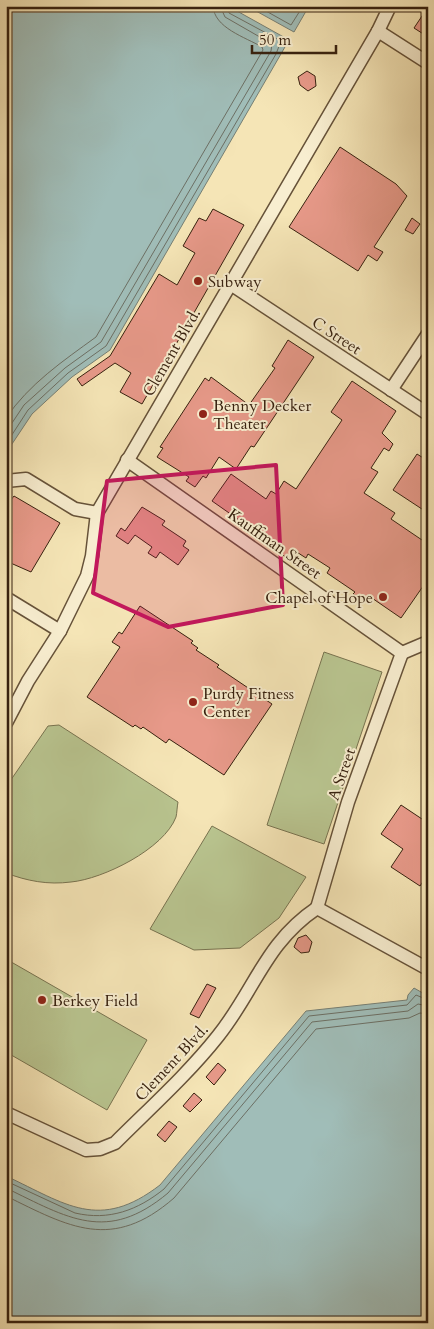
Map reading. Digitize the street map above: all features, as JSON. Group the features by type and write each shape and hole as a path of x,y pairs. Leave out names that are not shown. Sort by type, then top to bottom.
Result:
{"street":[{"name":"Clement Blvd.","path":"6,723 31,676 60,631 87,576 92,556 97,513 229,283 378,31 390,6"},
{"path":"378,31 428,62"},
{"name":"C Street","path":"229,283 428,414"},
{"path":"391,390 428,334"},
{"name":"Kauffman Street","path":"127,460 402,653"},
{"path":"6,481 26,479 75,509 97,513"},
{"path":"6,598 60,631"},
{"path":"402,653 428,642"},
{"name":"A Street","path":"318,908 348,802 402,653"},
{"name":"Clement Blvd.","path":"6,1113 86,1150 100,1149 115,1143 204,1053 228,1022 267,956 292,926 318,908"},
{"path":"318,908 428,969"}],"highlighted area":[{"path":"276,465 283,605 168,627 93,593 107,481"}],"green space":[{"path":"324,652 382,672 324,844 267,825"},
{"path":"59,725 178,802 176,817 169,829 146,851 115,869 84,880 46,883 6,873 6,787 48,726"},
{"path":"212,826 306,877 279,918 240,948 194,950 150,929"},
{"name":"Berkey Field","path":"6,959 147,1040 107,1110 6,1052"}],"water":[{"path":"6,6 228,6 289,40 110,350 72,377 32,414 6,453"},
{"path":"247,6 309,6 294,32"},
{"path":"414,988 428,996 428,1323 6,1323 6,1176 65,1204 83,1209 100,1210 119,1207 138,1199 160,1185 306,1011 407,1000 408,995"}],"building":[{"path":"428,7 428,37 414,28"},
{"path":"307,71 315,76 316,86 308,91 300,85 298,77"},
{"path":"340,147 396,184 407,196 374,247 383,252 377,261 368,255 358,271 289,227"},
{"path":"213,209 244,225 142,404 120,392 131,373 115,363 82,386 77,379 110,356 159,274 177,285 195,253 183,246 199,218 206,221"},
{"path":"412,218 420,224 413,234 405,230"},
{"path":"288,340 314,357 254,447 251,446 236,469 219,457 206,478 203,476 195,487 186,481 189,477 157,457 163,448 160,447 205,378 209,381 211,377 249,405 275,368 272,366"},
{"path":"352,381 396,411 382,433 393,444 389,451 384,448 371,468 378,472 364,493 395,513 391,519 422,540 428,531 428,579 401,618 369,596 364,602 353,594 355,592 327,573 330,568 308,554 306,558 292,549 287,558 250,533 252,529 212,501 231,474 266,499 271,491 276,494 284,481 296,489 342,420 331,412"},
{"path":"417,454 428,461 428,513 393,490"},
{"path":"14,496 60,523 31,572 6,561 6,506"},
{"path":"142,507 165,521 162,525 186,541 183,546 189,550 178,565 160,552 156,558 148,553 152,547 135,535 128,544 116,536 121,528 125,531"},
{"path":"140,606 193,641 191,643 198,648 196,650 219,665 217,667 272,704 224,775 169,739 166,743 143,727 141,729 135,725 133,727 87,697 120,647 112,642 119,632 122,634"},
{"path":"401,805 422,819 428,810 428,874 420,886 391,867 403,849 381,834"},
{"path":"306,935 312,942 309,952 301,953 294,947 298,938"},
{"path":"207,984 216,988 199,1018 190,1014"},
{"path":"218,1063 226,1070 214,1085 206,1077"},
{"path":"194,1093 202,1100 190,1112 183,1106"},
{"path":"169,1121 177,1127 165,1142 157,1135"}],"place":[{"name":"Subway","path":"198,281"},
{"name":"Benny Decker Theater","path":"203,414"},
{"name":"Chapel of Hope","path":"383,597"},
{"name":"Purdy Fitness Center","path":"193,702"},
{"name":"Berkey Field","path":"42,1000"}]}
